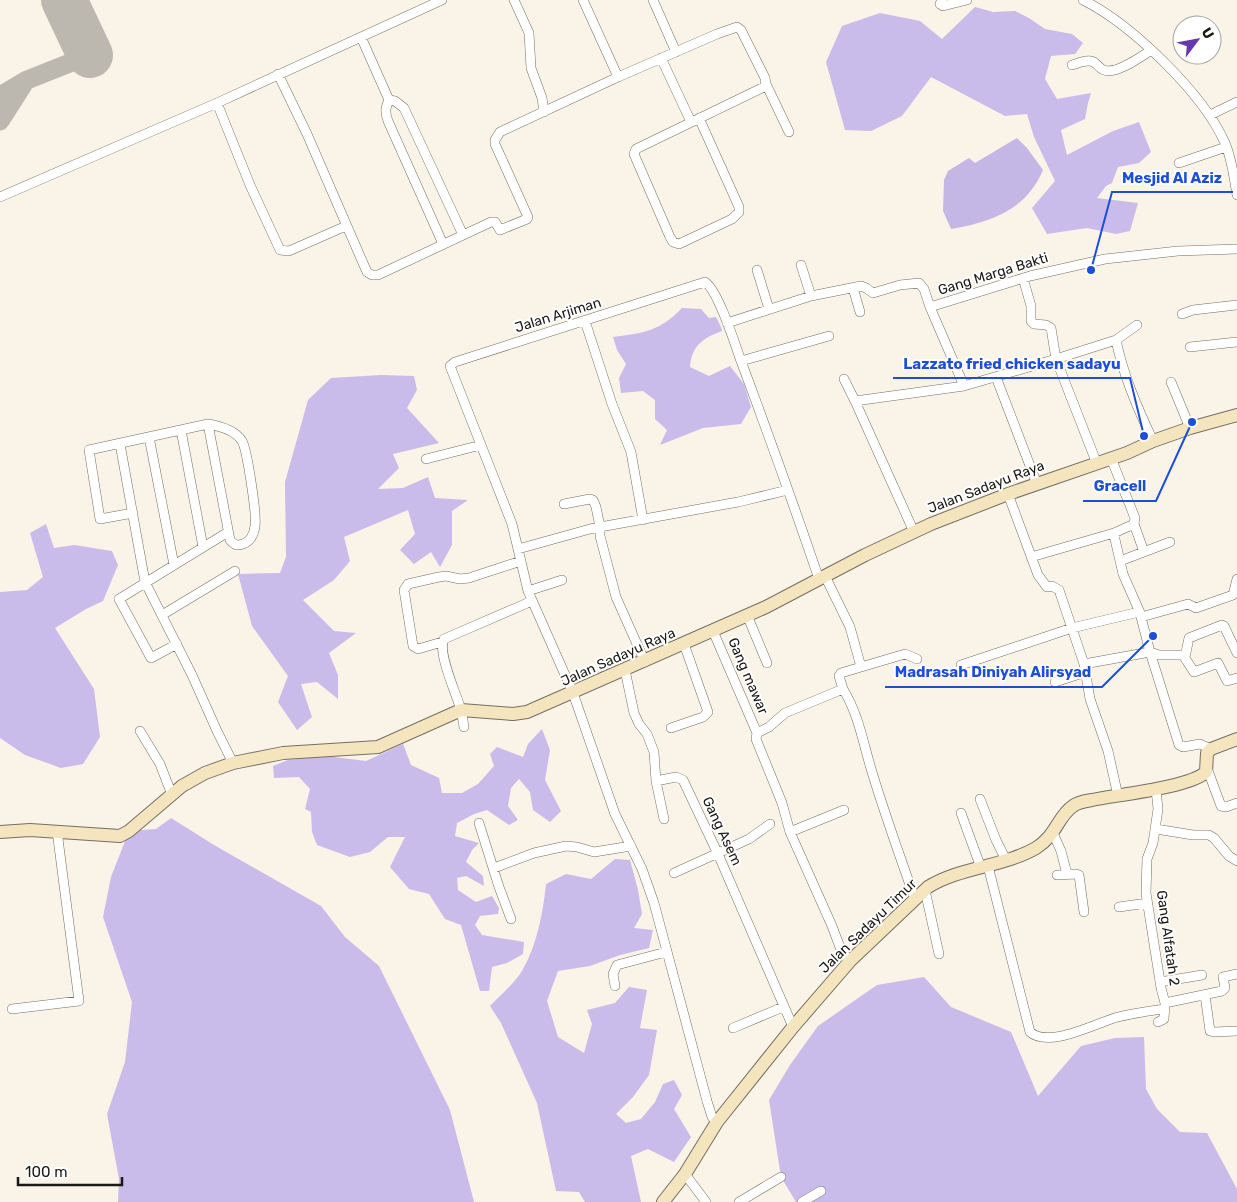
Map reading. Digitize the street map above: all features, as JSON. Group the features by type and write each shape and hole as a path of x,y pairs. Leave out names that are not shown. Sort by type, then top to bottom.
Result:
{"street":[{"path":"0,197 217,103 442,0"},
{"path":"514,0 529,34 532,68 542,98 544,112"},
{"path":"583,0 618,77"},
{"path":"653,0 676,52"},
{"path":"942,0 940,4 944,6 967,0"},
{"path":"1084,0 1112,18 1150,51 1191,91 1210,115 1226,147 1234,156 1237,195"},
{"path":"278,74 365,268 372,275 378,275 492,222 500,230 528,218 495,144 495,140 500,132 661,58 738,27 761,70 789,132"},
{"path":"361,37 389,100"},
{"path":"1072,65 1090,60 1103,70 1110,71 1125,66 1150,51"},
{"path":"661,58 695,120 739,212 732,219 680,244 673,242 670,236 634,154 636,149 640,146 695,120 764,87 766,84"},
{"path":"389,100 395,101 404,108 463,235"},
{"path":"389,100 385,113 443,244"},
{"path":"1210,115 1237,102"},
{"path":"217,103 250,186 280,250 289,250 346,226"},
{"path":"1179,163 1226,147"},
{"name":"Gang Marga Bakti","path":"964,386 930,307 1022,278 1105,259 1178,251 1237,249"},
{"path":"800,266 811,296"},
{"path":"757,270 769,309"},
{"path":"1022,278 1031,306 1032,323 1046,325 1051,328 1056,359 1097,464"},
{"name":"Jalan Arjiman","path":"717,1122 709,1110 654,903 642,869 615,814 573,693 528,591 512,524 451,370 452,364 705,282 711,288 727,323 822,578 850,627 861,668"},
{"path":"727,323 811,296 864,286 874,293 900,285 919,283 924,290 930,307"},
{"path":"853,288 860,312"},
{"path":"1182,314 1200,309 1237,305"},
{"path":"585,321 630,452 643,520"},
{"path":"855,401 964,386 1116,340 1137,325"},
{"path":"741,361 828,336"},
{"path":"1116,340 1126,376 1153,441"},
{"path":"1190,347 1237,342"},
{"path":"996,377 1037,484"},
{"path":"844,379 914,532"},
{"path":"1171,382 1190,428"},
{"name":"Jalan Sadayu Raya","path":"0,832 14,830 57,831 115,836 124,835 182,786 205,773 233,763 283,753 378,747 461,710 521,714 684,644 914,532 1008,494 1097,464 1153,441 1237,415"},
{"path":"133,513 100,519 88,450 208,424 233,432 242,440 246,452 256,524 253,536 247,542 236,545 230,540 208,424"},
{"path":"181,430 203,547"},
{"path":"149,437 174,565"},
{"path":"120,444 145,582 233,763"},
{"path":"426,459 481,445"},
{"path":"1111,458 1135,518 1134,524 1144,552"},
{"path":"518,549 590,528 738,502 788,490"},
{"path":"1008,494 1043,584 1059,590 1085,668 1090,699 1108,751 1118,796"},
{"path":"564,504 593,500 616,597 644,662"},
{"path":"1031,557 1114,533 1134,524"},
{"path":"176,644 152,658 119,599 228,532"},
{"path":"1114,533 1123,574 1140,614 1179,745 1183,747 1200,744 1210,749"},
{"path":"1120,561 1170,542"},
{"path":"521,561 469,578 460,579 446,576 408,584 404,590 413,646 418,649 442,642 447,637 532,601"},
{"path":"162,615 235,571"},
{"path":"960,664 1072,628 1188,604 1196,608 1230,596 1235,592 1237,579"},
{"path":"528,591 562,580"},
{"path":"746,615 767,663"},
{"path":"1185,657 1189,638 1222,625 1237,653"},
{"name":"Gang mawar","path":"713,630 757,733 756,739 782,803 790,832 832,926 837,942 850,962"},
{"path":"442,642 446,664 461,710 464,727"},
{"path":"671,728 703,717 708,712 684,644"},
{"path":"1055,682 1085,668 1150,652 1159,655 1180,654 1185,657 1194,672 1217,663 1220,665 1228,681 1237,678"},
{"path":"915,899 880,798 867,755 861,726 843,689 839,676 841,673 905,654 917,659"},
{"path":"625,670 634,713 639,724 647,734 654,752 656,781 664,819"},
{"path":"757,733 769,727 786,713 843,689"},
{"path":"140,731 160,764 172,795"},
{"path":"1237,739 1210,749 1207,753 1207,768 1221,806 1237,803"},
{"name":"Jalan Sadayu Timur","path":"663,1202 685,1174 717,1122 793,1027 850,962 925,890 939,881 1033,850 1053,834 1073,806 1083,802 1156,789 1199,777 1207,768"},
{"name":"Gang Asem","path":"656,781 676,777 683,780 718,854 793,1027"},
{"name":"Gang Alfatah 2","path":"1156,789 1158,809 1156,829 1147,859 1147,903 1164,1006 1224,990 1223,977 1237,974"},
{"path":"980,799 1006,860"},
{"path":"790,832 844,810"},
{"path":"961,813 985,867 1030,1032 1044,1037 1073,1034 1118,1017 1164,1006 1164,1019 1158,1022"},
{"path":"479,823 499,887 512,919"},
{"path":"674,873 749,839 770,824"},
{"path":"1156,829 1193,835 1210,835 1237,862"},
{"path":"12,1009 79,1001 57,831"},
{"path":"1053,834 1061,851 1062,875 1077,874 1079,876 1084,912"},
{"path":"494,868 534,853 566,846 594,852 631,846"},
{"path":"925,890 939,954"},
{"path":"1120,908 1147,903"},
{"path":"615,986 614,974 617,965 666,952"},
{"path":"1160,982 1202,974"},
{"path":"1205,995 1210,1031 1237,1031"},
{"path":"733,1028 783,1007"},
{"path":"685,1174 706,1202"},
{"path":"739,1202 781,1177"},
{"path":"802,1202 821,1191"}],"shaded area":[{"path":"975,7 993,12 1015,11 1045,29 1072,34 1083,43 1075,54 1051,56 1045,79 1057,99 1091,93 1085,119 1061,130 1067,155 1113,131 1139,122 1151,152 1139,163 1118,167 1112,183 1106,186 1097,198 1138,203 1130,231 1116,234 1087,228 1047,234 1032,208 1055,181 1034,137 1027,114 1005,116 931,77 902,116 871,131 845,130 826,62 842,26 880,13 920,21 942,39"},
{"path":"1017,138 1043,170 1036,184 1027,195 1006,212 994,218 951,229 943,211 944,180 948,171 969,158 975,163"},
{"path":"682,308 701,309 709,318 716,317 722,331 709,336 700,343 693,353 690,367 709,376 730,366 744,384 751,407 741,424 703,428 660,445 667,430 655,419 655,400 643,391 621,393 619,378 626,364 617,350 613,337 651,330 666,322"},
{"path":"381,375 414,376 417,390 407,408 439,443 393,454 399,468 378,489 403,488 428,477 435,498 468,500 452,511 452,545 440,567 431,552 414,564 400,550 415,534 408,510 344,537 350,561 334,580 303,600 334,631 356,633 329,653 338,675 338,699 317,682 301,684 312,717 297,730 278,702 288,676 252,626 238,574 280,573 286,557 285,482 308,400 331,378"},
{"path":"46,524 54,548 74,545 112,551 118,565 103,601 55,628 94,689 100,737 83,764 61,768 25,755 0,738 0,592 27,590 43,577 30,533"},
{"path":"542,729 550,750 545,780 561,811 550,822 533,810 530,792 519,779 511,788 508,806 518,820 509,825 487,810 457,823 455,836 479,843 472,850 466,862 483,876 484,886 466,876 457,878 458,890 476,902 492,896 499,908 498,914 480,916 475,925 482,935 524,942 523,954 507,963 492,967 489,991 480,991 461,925 445,919 429,894 409,889 390,867 405,837 388,837 370,852 350,857 317,845 312,832 311,812 305,809 310,789 299,777 274,778 273,766 288,760 326,756 366,761 403,744 411,765 439,778 442,793 462,793 478,784 494,766 490,754 497,747 523,757 528,744"},
{"path":"171,818 214,845 321,906 345,937 379,966 450,1110 474,1202 118,1202 119,1179 107,1114 125,1062 132,1002 103,917 111,877 129,831 156,829"},
{"path":"615,859 630,860 642,914 634,928 653,930 649,948 620,955 590,966 558,971 547,1001 558,1037 584,1053 592,1024 587,1010 615,1003 629,987 647,990 640,1028 657,1030 649,1075 633,1097 616,1114 626,1123 641,1119 655,1102 663,1084 674,1080 682,1095 674,1109 691,1137 674,1162 648,1149 631,1156 641,1202 585,1202 579,1192 556,1191 537,1103 501,1023 490,1006 522,971 532,951 543,906 546,884 566,874 591,879"},
{"path":"924,977 951,1007 1011,1032 1038,1096 1081,1046 1115,1038 1144,1037 1146,1089 1157,1109 1180,1132 1207,1133 1237,1189 1237,1202 796,1202 781,1177 769,1100 790,1065 818,1026 877,985"}],"taxiway":[{"path":"0,96 27,80 90,55"},
{"path":"0,121 23,85"}],"runway":[{"path":"64,0 90,55"}],"place":[{"name":"Mesjid Al Aziz","path":"1091,270"},
{"name":"Gracell","path":"1192,422"},
{"name":"Lazzato fried chicken sadayu","path":"1144,436"},
{"name":"Madrasah Diniyah Alirsyad","path":"1153,636"}]}
